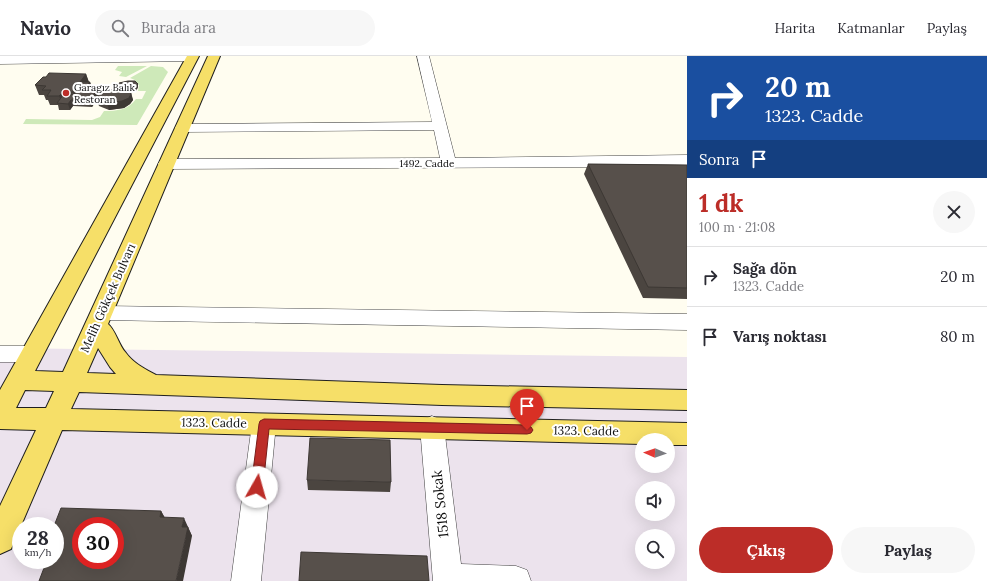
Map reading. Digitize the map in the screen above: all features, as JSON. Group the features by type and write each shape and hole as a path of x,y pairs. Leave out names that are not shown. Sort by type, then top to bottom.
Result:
{"main road":[{"path":"0,414 193,56"},
{"name":"Melih Gökçek Bulvarı","path":"0,539 214,56"},
{"path":"98,320 107,344 118,360 130,372 151,384"},
{"path":"18,380 442,395 687,400"},
{"name":"1323. Cadde","path":"0,418 687,434"}],"street":[{"path":"0,60 193,56"},
{"path":"423,56 449,163"},
{"path":"182,128 440,126"},
{"name":"1492. Cadde","path":"166,164 687,160"},
{"path":"98,320 687,322"},
{"path":"0,354 32,354"},
{"path":"246,581 264,424"},
{"name":"1518 Sokak","path":"432,427 448,580"},
{"path":"448,580 516,581"}],"shaded area":[{"path":"0,348 687,357 687,581 0,581"}],"green space":[{"path":"118,66 147,66 126,77 119,76 122,72 115,70"},
{"path":"151,66 163,67 168,72 137,125 23,124 26,119 92,120 100,117 104,111 126,108 136,99 142,99 146,91 138,91 139,85 134,83 135,80 130,78"}],"building":[{"path":"49,73 86,74 80,82 90,82 86,87 76,87 73,92 63,92 59,96 47,96 51,90 42,90 46,86 35,85"},
{"path":"135,81 138,84 128,90 118,88 116,86 119,83"},
{"path":"120,88 129,90 131,94 129,98 122,101 107,103 97,99 101,92"},
{"path":"77,90 97,90 90,100 71,100 68,104 57,103 64,94 74,95"},
{"path":"588,164 687,165 687,288 648,287"},
{"path":"310,438 390,440 391,482 307,480"},
{"path":"61,508 161,511 160,517 184,518 182,527 188,527 176,581 39,581 44,569 64,569 64,517 58,517"},
{"path":"301,552 427,556 429,581 299,581"}],"place":[{"name":"Garagız Balık Restoran","path":"66,93"}],"route":[{"path":"257,487 264,424 527,430"}]}
